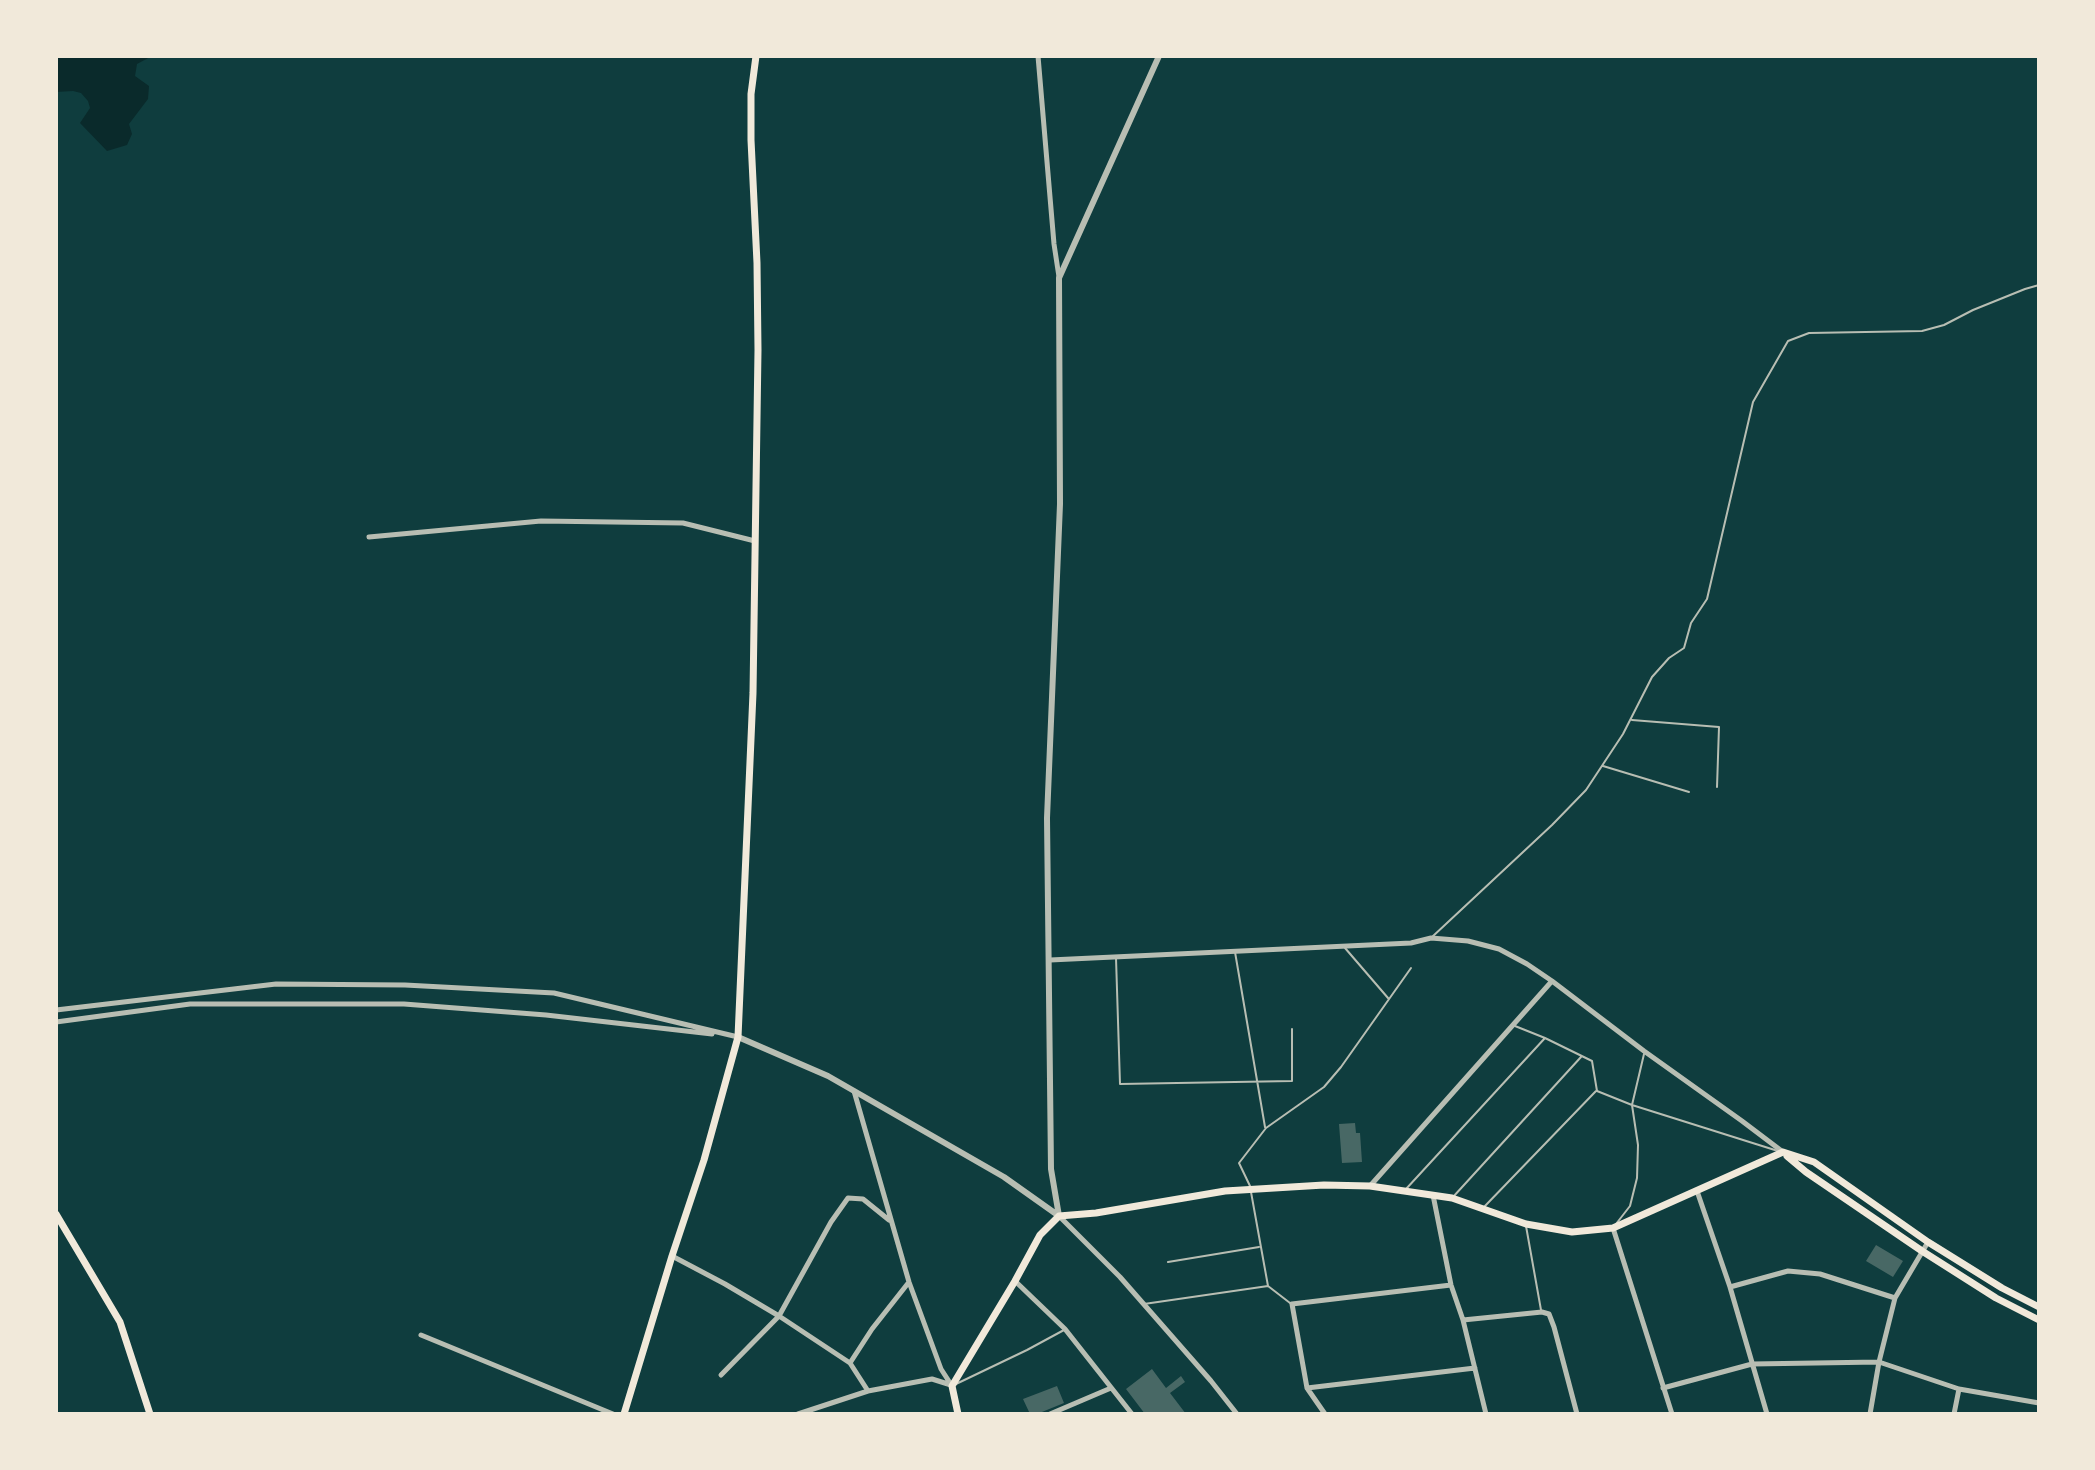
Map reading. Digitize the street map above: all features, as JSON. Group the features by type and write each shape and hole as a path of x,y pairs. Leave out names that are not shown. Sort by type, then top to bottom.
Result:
{"main road":[{"path":"624,1414 704,1160 738,1037 753,717 757,297 751,94 756,56"},
{"path":"1783,1152 1806,1172 1922,1251 1996,1298 2039,1320"},
{"path":"958,1414 952,1386 1040,1235 1059,1216 1096,1213 1225,1191 1324,1185 1405,1190 1452,1198 1526,1224 1572,1232 1613,1228 1783,1152 1814,1162 1928,1242 2039,1307"},
{"path":"56,1214 120,1322 150,1414"}],"street":[{"path":"1038,56 1059,278 1060,504 1047,818 1051,1169 1059,1216"},
{"path":"1059,278 1159,56"},
{"path":"369,537 541,521 683,523 755,541"},
{"path":"1050,960 1411,943 1431,938 1468,941 1499,949 1552,981 1783,1152"},
{"path":"1370,1186 1552,981"},
{"path":"56,1010 276,984 405,985 554,993 738,1037 854,1090 1004,1177 1059,1216 1120,1277 1237,1414"},
{"path":"56,1022 190,1004 404,1004 546,1015 738,1037"},
{"path":"854,1090 909,1282 941,1369 952,1386"},
{"path":"1696,1190 1730,1287 1767,1414"},
{"path":"1433,1195 1451,1285 1463,1320 1486,1414"},
{"path":"721,1375 779,1316 831,1222 848,1198 863,1199 890,1220"},
{"path":"1613,1228 1672,1414"},
{"path":"1870,1414 1895,1298 1928,1242"},
{"path":"672,1256 779,1316 850,1363 868,1391"},
{"path":"1730,1287 1788,1271 1820,1274 1895,1298"},
{"path":"1015,1281 1065,1329 1132,1414"},
{"path":"850,1363 909,1282"},
{"path":"1325,1414 1307,1388 1292,1304 1451,1285"},
{"path":"1463,1320 1542,1312 1549,1314 1577,1414"},
{"path":"421,1335 613,1414"},
{"path":"1663,1388 1752,1364 1879,1362 1959,1389 2039,1403"},
{"path":"1307,1388 1475,1368"},
{"path":"798,1414 868,1391 932,1379 952,1386"},
{"path":"1050,1414 1112,1388"},
{"path":"1954,1414 1959,1389"},
{"path":"829,1404 832,1414"}],"lane":[{"path":"1431,938 1586,790 1630,720 1652,677 1669,658 1684,648 1691,623 1707,599 1753,402 1788,341 1809,333 1922,331 1944,325 1973,310 2039,285"},
{"path":"1630,720 1719,727 1717,787"},
{"path":"1602,766 1689,792"},
{"path":"1343,946 1389,999"},
{"path":"1235,951 1266,1128"},
{"path":"1116,957 1120,1084 1292,1081 1292,1029"},
{"path":"1292,1304 1268,1286 1251,1189 1239,1163 1266,1128 1324,1087 1411,968"},
{"path":"1514,1026 1592,1061 1597,1091"},
{"path":"1405,1190 1545,1038"},
{"path":"1613,1228 1630,1206 1637,1178 1638,1145 1632,1105 1644,1051"},
{"path":"1452,1198 1582,1056"},
{"path":"1597,1091 1783,1152"},
{"path":"1483,1208 1597,1091"},
{"path":"1526,1224 1542,1312"},
{"path":"1168,1262 1261,1247"},
{"path":"1143,1304 1268,1286"},
{"path":"952,1386 1065,1329"}],"water":[{"path":"56,56 152,56 137,64 135,76 149,86 148,99 129,124 132,134 127,145 107,151 80,123 90,108 88,101 81,93 56,92"}],"building":[{"path":"1355,1123 1356,1133 1360,1133 1362,1162 1342,1163 1339,1124"},
{"path":"1876,1245 1903,1261 1893,1277 1866,1261"},
{"path":"1152,1369 1166,1388 1181,1376 1185,1382 1170,1393 1186,1414 1145,1414 1126,1389"},
{"path":"1057,1386 1064,1403 1030,1414 1023,1399"}]}
